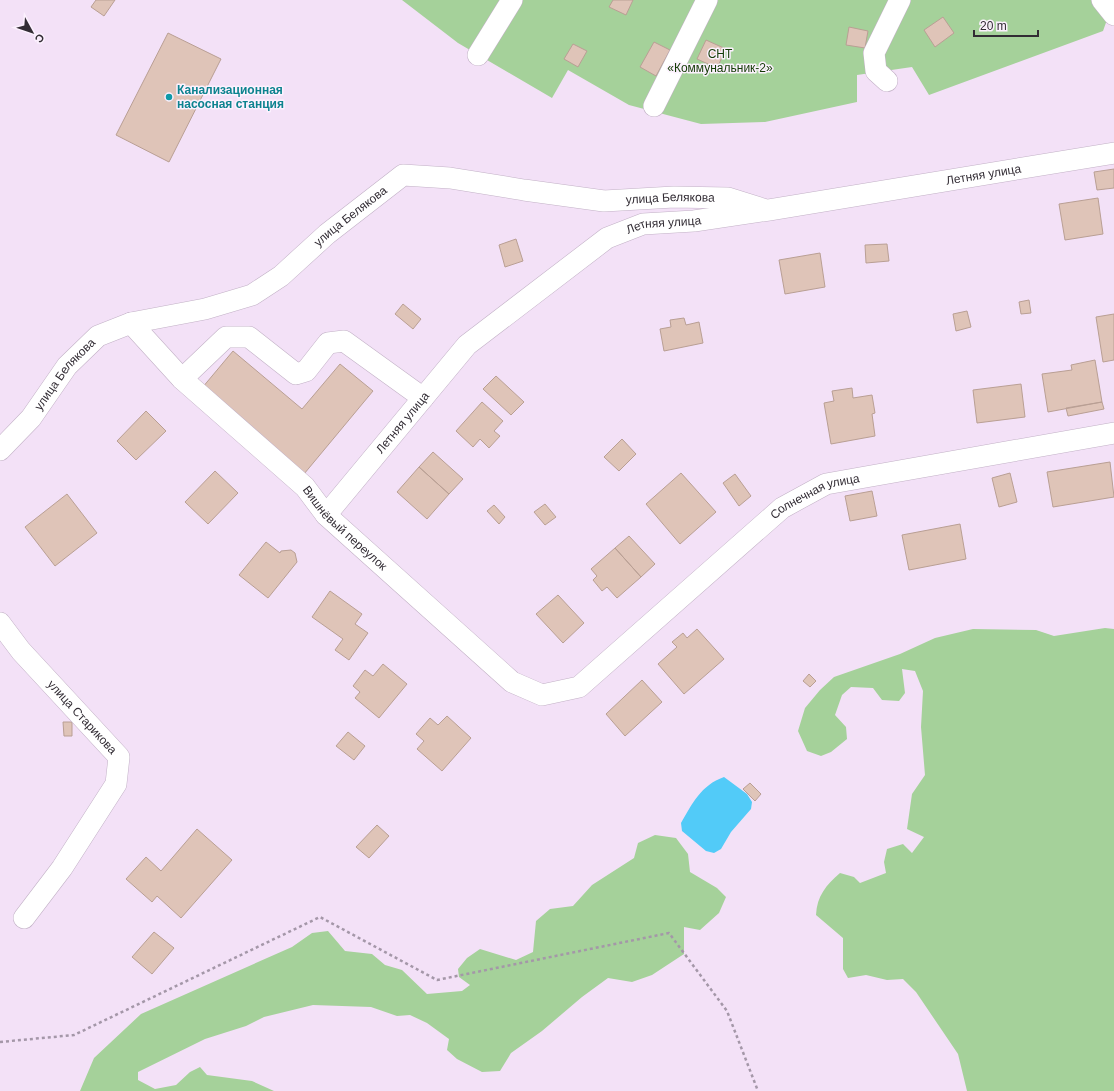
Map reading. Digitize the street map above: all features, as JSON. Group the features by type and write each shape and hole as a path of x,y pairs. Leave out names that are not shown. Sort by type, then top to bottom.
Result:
{"street":[{"path":"478,55 512,0"},
{"path":"654,106 707,0"},
{"path":"887,80 876,72 874,53 900,0"},
{"path":"1102,0 1114,15"},
{"name":"Летняя улица","path":"326,515 467,346 527,298 607,238 643,224 694,221 769,210 1114,153"},
{"name":"улица Белякова","path":"0,450 31,418 67,366 98,336 131,323 205,309 252,295 281,276 327,234 403,175 450,178 604,201 674,197 728,198 769,210"},
{"name":"Вишнёвый переулок","path":"131,323 182,379 304,487 326,515 512,682 542,695 579,687"},
{"path":"182,379 226,338 249,337 296,374 306,371 328,342 344,341 423,398"},
{"name":"Солнечная улица","path":"579,687 782,508 826,484 1114,433"},
{"name":"улица Старикова","path":"0,623 21,651 119,756 116,784 62,868 24,918"}],"path":[{"path":"0,1042 74,1035 320,917 437,980 669,933 728,1011 758,1091"}],"green space":[{"name":"СНТ «Коммунальник-2»","path":"402,0 1114,0 1103,31 929,95 912,67 857,75 857,102 765,122 701,124 629,105 568,70 552,98 458,43"},
{"path":"1105,628 1114,629 1114,1091 967,1091 958,1054 916,992 903,979 887,980 866,975 848,978 843,969 843,938 816,915 818,902 823,891 840,873 854,877 860,883 886,873 884,862 887,849 903,844 912,853 924,837 907,829 912,794 925,775 921,727 923,691 915,671 902,669 905,693 899,701 882,700 873,688 851,687 842,695 835,715 846,727 847,739 831,752 821,756 807,751 798,731 805,708 820,690 834,677 900,654 935,638 973,629 1036,630 1054,636"},
{"path":"655,835 676,838 688,854 690,872 717,888 726,897 719,913 700,930 684,927 684,954 652,975 632,982 608,978 582,997 542,1031 511,1053 500,1071 482,1072 457,1059 447,1050 449,1039 427,1023 410,1015 397,1016 371,1007 313,1005 264,1017 246,1026 205,1039 138,1072 138,1080 155,1089 176,1085 190,1072 200,1067 207,1075 252,1081 274,1091 80,1091 94,1058 141,1014 292,947 312,933 328,931 345,951 372,954 385,965 402,970 427,994 462,991 470,985 459,977 458,969 467,958 480,949 516,960 533,952 536,921 550,909 573,906 592,885 634,858 638,843"}],"water":[{"path":"724,777 747,794 752,802 751,809 731,832 721,849 714,853 706,851 682,831 681,823 693,802 703,790 716,780"}],"building":[{"path":"96,0 115,0 104,16 91,7"},
{"path":"613,0 633,0 626,15 609,7"},
{"path":"943,17 954,33 935,47 924,30"},
{"path":"849,27 868,31 865,48 846,45"},
{"name":"Канализационная насосная станция","path":"168,33 221,59 169,162 116,135"},
{"path":"706,40 726,49 717,68 697,59"},
{"path":"654,42 670,50 656,76 640,67"},
{"path":"573,44 587,51 578,67 564,59"},
{"path":"1114,169 1114,188 1097,190 1094,172"},
{"path":"1098,198 1103,234 1065,240 1059,204"},
{"path":"516,239 523,261 505,267 499,245"},
{"path":"887,244 889,261 866,263 865,245"},
{"path":"820,253 825,287 785,294 779,260"},
{"path":"1029,300 1031,313 1021,314 1019,302"},
{"path":"403,304 421,319 413,329 395,314"},
{"path":"967,311 971,327 956,331 953,314"},
{"path":"1114,314 1114,360 1103,362 1096,317"},
{"path":"684,318 686,325 699,322 703,343 664,351 660,329 671,327 670,320"},
{"path":"233,351 302,409 340,364 373,391 304,474 202,388"},
{"path":"1095,360 1102,402 1048,412 1042,374 1072,370 1071,365"},
{"path":"496,376 524,402 511,415 483,389"},
{"path":"1021,384 1025,417 977,423 973,390"},
{"path":"852,388 853,398 872,395 875,413 872,414 875,436 831,444 824,403 834,401 832,391"},
{"path":"482,402 503,421 494,431 500,436 489,448 480,439 473,447 456,431"},
{"path":"1102,402 1104,409 1068,416 1066,408"},
{"path":"146,411 166,431 136,460 117,441"},
{"path":"622,439 636,454 619,471 604,457"},
{"path":"433,452 463,479 449,494 419,467"},
{"path":"1110,462 1114,497 1053,507 1047,472"},
{"path":"419,467 449,494 427,519 397,492"},
{"path":"215,471 238,493 208,524 185,502"},
{"path":"681,473 716,512 680,544 646,504"},
{"path":"1010,473 1017,502 999,507 992,478"},
{"path":"735,474 751,496 739,506 723,483"},
{"path":"872,491 877,516 850,521 845,496"},
{"path":"67,494 97,533 55,566 25,527"},
{"path":"545,504 556,517 545,525 534,512"},
{"path":"494,505 505,517 499,524 487,511"},
{"path":"960,524 966,559 909,570 902,535"},
{"path":"629,536 655,564 641,577 615,548"},
{"path":"266,542 280,553 281,551 291,550 295,553 297,562 268,598 239,575"},
{"path":"615,548 641,577 617,598 607,587 602,591 593,580 597,576 591,569"},
{"path":"330,591 362,614 355,624 368,633 349,660 335,650 343,639 312,617"},
{"path":"558,595 584,623 563,643 536,614"},
{"path":"697,629 724,659 684,694 658,664 677,647 672,642 683,633 687,638"},
{"path":"383,664 407,684 379,718 355,698 360,692 353,686 365,670 373,676"},
{"path":"809,674 816,681 810,687 803,681"},
{"path":"642,680 662,702 625,736 606,714"},
{"path":"447,716 471,738 442,771 417,749 424,741 416,734 430,718 438,725"},
{"path":"63,722 72,722 72,736 64,736"},
{"path":"348,732 365,746 354,760 336,746"},
{"path":"750,783 761,794 755,801 743,789"},
{"path":"377,825 389,836 369,858 356,847"},
{"path":"197,829 232,860 181,918 157,896 152,902 126,879 146,857 161,871"},
{"path":"154,932 174,948 152,974 132,957"}],"place":[{"name":"Канализационная насосная станция","path":"169,97"}]}
